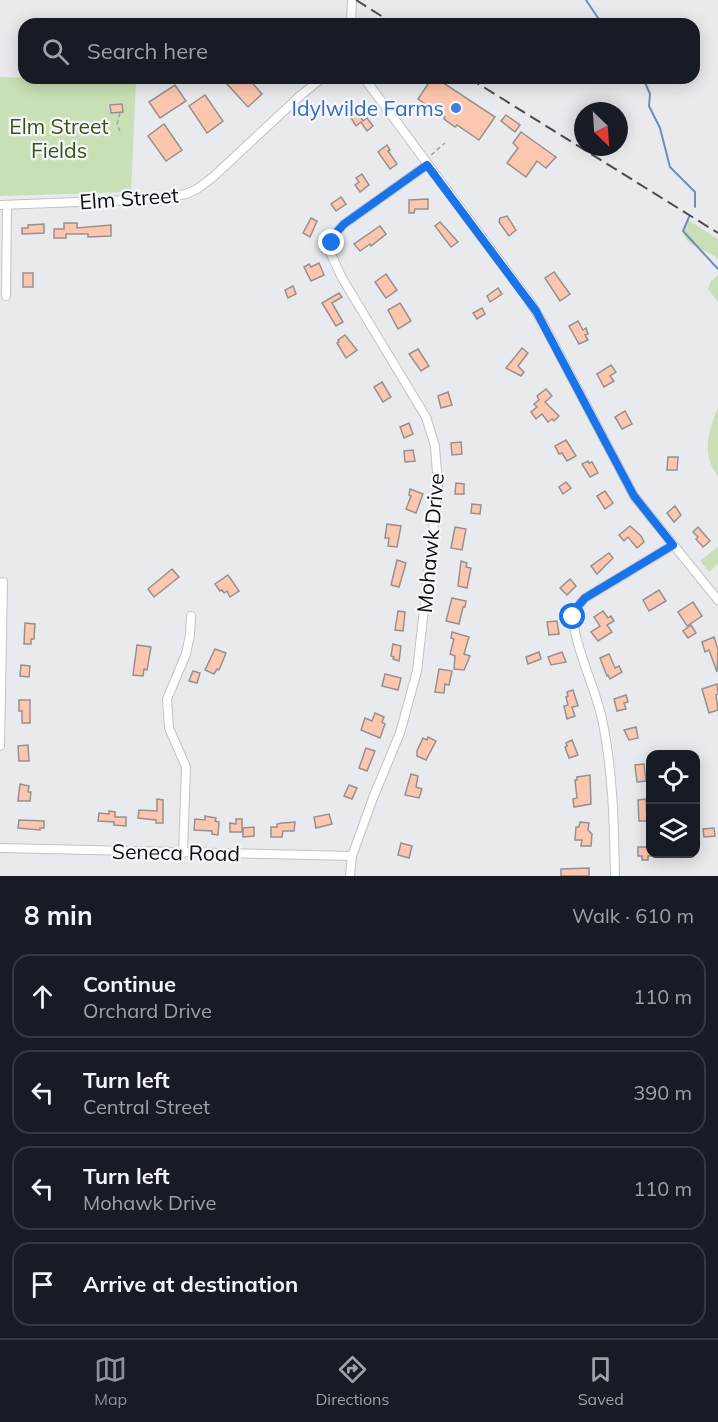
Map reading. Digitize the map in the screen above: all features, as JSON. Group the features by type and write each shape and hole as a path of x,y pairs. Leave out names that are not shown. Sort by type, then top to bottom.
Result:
{"street":[{"path":"351,18 352,0"},
{"name":"Elm Street","path":"3,205 157,199 186,194 213,177 315,84"},
{"path":"368,84 428,161 536,311 634,496 718,600"},
{"name":"Mohawk Drive","path":"350,876 352,856 400,733 417,671 438,486 435,446 426,417 342,278 330,252 335,234 344,224 428,161"},
{"path":"3,205 6,296"},
{"path":"615,876 613,789 602,721 576,639 573,617 585,598 673,545"},
{"path":"0,746 3,582"},
{"path":"183,852 186,767 169,728 167,699 186,654 191,616"},
{"name":"Seneca Road","path":"0,848 352,856"}],"path":[{"path":"120,113 117,125 120,131"},
{"path":"428,161 445,143"}],"green space":[{"name":"Elm Street Fields","path":"0,77 18,78 18,84 136,84 131,192 0,196"},
{"path":"688,220 718,239 718,259 687,240 683,229"},
{"path":"718,275 718,302 708,289 711,281"},
{"path":"718,408 718,476 709,460 708,443 711,425"},
{"path":"718,547 718,564 709,572 700,561"}],"building":[{"path":"227,84 253,84 262,94 248,107"},
{"name":"Idylwilde Farms","path":"428,84 445,84 495,117 479,140 457,125 455,127 444,119 445,117 418,99"},
{"path":"175,85 186,101 160,118 149,102"},
{"path":"205,95 223,121 207,133 189,106"},
{"path":"122,104 123,112 111,113 110,105"},
{"path":"358,113 363,121 367,118 373,126 367,131 361,122 356,126 351,118"},
{"path":"506,115 520,125 515,132 501,121"},
{"path":"164,124 182,150 166,161 148,136"},
{"path":"521,132 556,157 546,168 537,161 526,177 507,163 518,148 513,143"},
{"path":"387,145 390,150 388,151 397,164 390,169 378,152"},
{"path":"362,174 369,185 360,192 355,185 359,182 356,178"},
{"path":"341,197 346,204 336,211 331,204"},
{"path":"428,199 428,209 415,209 414,213 409,213 409,200"},
{"path":"507,216 516,230 509,236 499,222 500,218"},
{"path":"311,218 317,221 310,237 303,233"},
{"path":"440,222 458,242 451,247 435,226"},
{"path":"64,223 77,223 77,228 111,225 111,236 88,237 88,234 66,234 66,238 54,238 54,229 64,229"},
{"path":"44,224 44,233 22,234 22,228 28,228 28,225"},
{"path":"380,226 386,234 371,246 370,244 360,251 354,244"},
{"path":"319,263 324,275 311,281 304,267 309,264 311,267"},
{"path":"554,272 570,294 560,301 545,278"},
{"path":"23,273 33,273 33,287 23,287"},
{"path":"386,274 397,290 386,298 375,282"},
{"path":"293,286 296,294 288,298 285,290"},
{"path":"498,288 502,294 490,302 487,296"},
{"path":"339,293 342,297 332,303 343,322 336,326 322,303"},
{"path":"400,303 411,321 398,329 388,310"},
{"path":"482,308 485,314 477,319 473,313"},
{"path":"578,321 583,330 586,328 588,334 585,335 588,340 579,344 569,326"},
{"path":"345,335 357,350 346,358 337,343"},
{"path":"522,348 528,353 518,366 524,372 521,376 506,368"},
{"path":"418,349 429,366 421,371 409,354"},
{"path":"611,365 616,372 610,376 614,381 604,387 597,374"},
{"path":"382,382 391,397 383,402 374,387"},
{"path":"546,389 552,396 545,402 559,416 554,421 552,419 548,422 542,414 536,419 531,412 537,407 534,404 539,400 537,396"},
{"path":"448,392 452,405 441,408 438,396"},
{"path":"625,411 632,424 622,429 615,417"},
{"path":"409,423 413,434 404,438 400,427"},
{"path":"566,440 576,456 567,461 562,453 559,454 555,446"},
{"path":"461,442 462,454 452,455 451,443"},
{"path":"413,450 415,461 405,462 404,451"},
{"path":"668,457 678,457 677,470 667,470"},
{"path":"592,462 598,473 590,477 582,464"},
{"path":"566,482 571,488 563,494 559,487"},
{"path":"456,483 464,484 464,494 455,494"},
{"path":"410,489 423,494 416,513 406,509 411,496 409,495"},
{"path":"605,491 613,503 605,509 597,496"},
{"path":"472,504 481,505 480,514 471,513"},
{"path":"675,506 681,515 674,522 667,513"},
{"path":"387,524 401,526 397,547 388,546 389,538 385,538"},
{"path":"630,526 644,542 637,548 628,537 624,541 619,535"},
{"path":"455,527 466,529 462,550 451,548"},
{"path":"698,527 710,541 703,547 693,532"},
{"path":"609,553 613,558 597,574 591,566"},
{"path":"397,560 406,563 399,587 391,585"},
{"path":"461,561 467,563 466,567 471,568 467,588 458,586"},
{"path":"172,569 179,577 154,597 148,589"},
{"path":"228,575 239,591 230,597 227,591 224,593 220,591 215,584"},
{"path":"570,579 576,586 567,595 560,588"},
{"path":"659,590 666,601 649,611 643,600"},
{"path":"452,598 466,601 459,624 446,621"},
{"path":"693,602 702,616 687,626 678,612"},
{"path":"398,611 405,612 403,631 395,630"},
{"path":"603,611 608,618 611,616 614,621 607,625 612,632 598,641 591,632 600,626 594,617"},
{"path":"557,621 559,634 549,635 547,622"},
{"path":"25,623 35,624 34,639 31,639 31,644 24,644"},
{"path":"691,625 696,633 688,638 683,631"},
{"path":"452,632 469,637 464,654 470,656 464,670 454,669 455,656 450,654 454,639 451,638"},
{"path":"714,637 718,649 717,672 709,650 705,652 702,642"},
{"path":"393,644 401,646 399,661 391,656"},
{"path":"137,645 151,647 147,670 144,669 143,676 133,675"},
{"path":"215,649 226,653 219,670 217,669 214,674 205,670"},
{"path":"539,652 541,659 528,664 526,657"},
{"path":"562,652 566,662 551,665 548,657"},
{"path":"609,654 615,668 619,666 622,672 610,679 600,658"},
{"path":"21,665 30,666 29,677 20,676"},
{"path":"439,669 452,671 449,685 445,684 444,693 435,692"},
{"path":"193,671 200,673 197,683 189,681"},
{"path":"385,674 401,678 398,690 382,686"},
{"path":"717,684 718,710 709,713 702,689"},
{"path":"573,690 578,706 572,707 575,716 567,719 564,706 568,705 567,692"},
{"path":"626,695 628,702 624,703 626,709 617,711 614,699"},
{"path":"19,700 30,700 30,723 22,723"},
{"path":"375,713 384,717 382,722 385,724 380,738 361,730 365,718 372,721"},
{"path":"636,727 638,738 629,740 624,730"},
{"path":"428,737 436,741 426,760 417,756 417,751 423,738 427,740"},
{"path":"572,740 578,755 569,758 565,747 566,743"},
{"path":"28,745 29,761 19,761 18,746"},
{"path":"366,748 375,751 367,771 359,768"},
{"path":"644,764 646,781 637,782 635,765"},
{"path":"411,774 418,776 416,787 422,789 419,798 405,795"},
{"path":"590,775 591,804 574,807 573,799 577,798 575,780 577,777"},
{"path":"20,784 29,786 30,801 18,801"},
{"path":"349,785 357,788 352,799 344,796"},
{"path":"157,799 163,800 163,823 138,818 139,810 157,811"},
{"path":"646,799 646,821 639,821 638,800"},
{"path":"109,811 115,812 115,817 126,817 126,826 114,825 114,822 98,821 99,813 109,814"},
{"path":"329,814 332,824 316,828 314,817"},
{"path":"205,816 216,818 215,821 219,822 218,835 212,834 212,831 194,830 195,819 205,820"},
{"path":"236,819 242,819 242,832 230,832 230,823 236,824"},
{"path":"19,820 44,821 44,828 40,830 18,828"},
{"path":"295,822 294,831 283,831 282,837 271,837 271,827"},
{"path":"580,822 589,823 588,830 592,834 591,846 581,846 582,840 575,840 576,827 579,827"},
{"path":"254,827 254,836 243,837 243,828"},
{"path":"714,828 715,836 704,837 703,829"},
{"path":"401,843 412,846 409,858 398,855"},
{"path":"638,847 646,847 648,860 642,860 642,856 638,856"},
{"path":"589,868 589,876 561,876 561,869"}],"waterway":[{"path":"586,0 598,18"},
{"path":"646,84 650,94 649,106 660,128 670,167 695,192 695,207"},
{"path":"689,217 683,231 718,269"}],"railway":[{"path":"356,0 384,18"},
{"path":"479,84 718,233"}],"place":[{"name":"Idylwilde Farms","path":"456,108"}],"route":[{"path":"332,243 335,234 344,224 427,165 536,311 621,474 634,496 673,545 585,598 573,617"}]}
